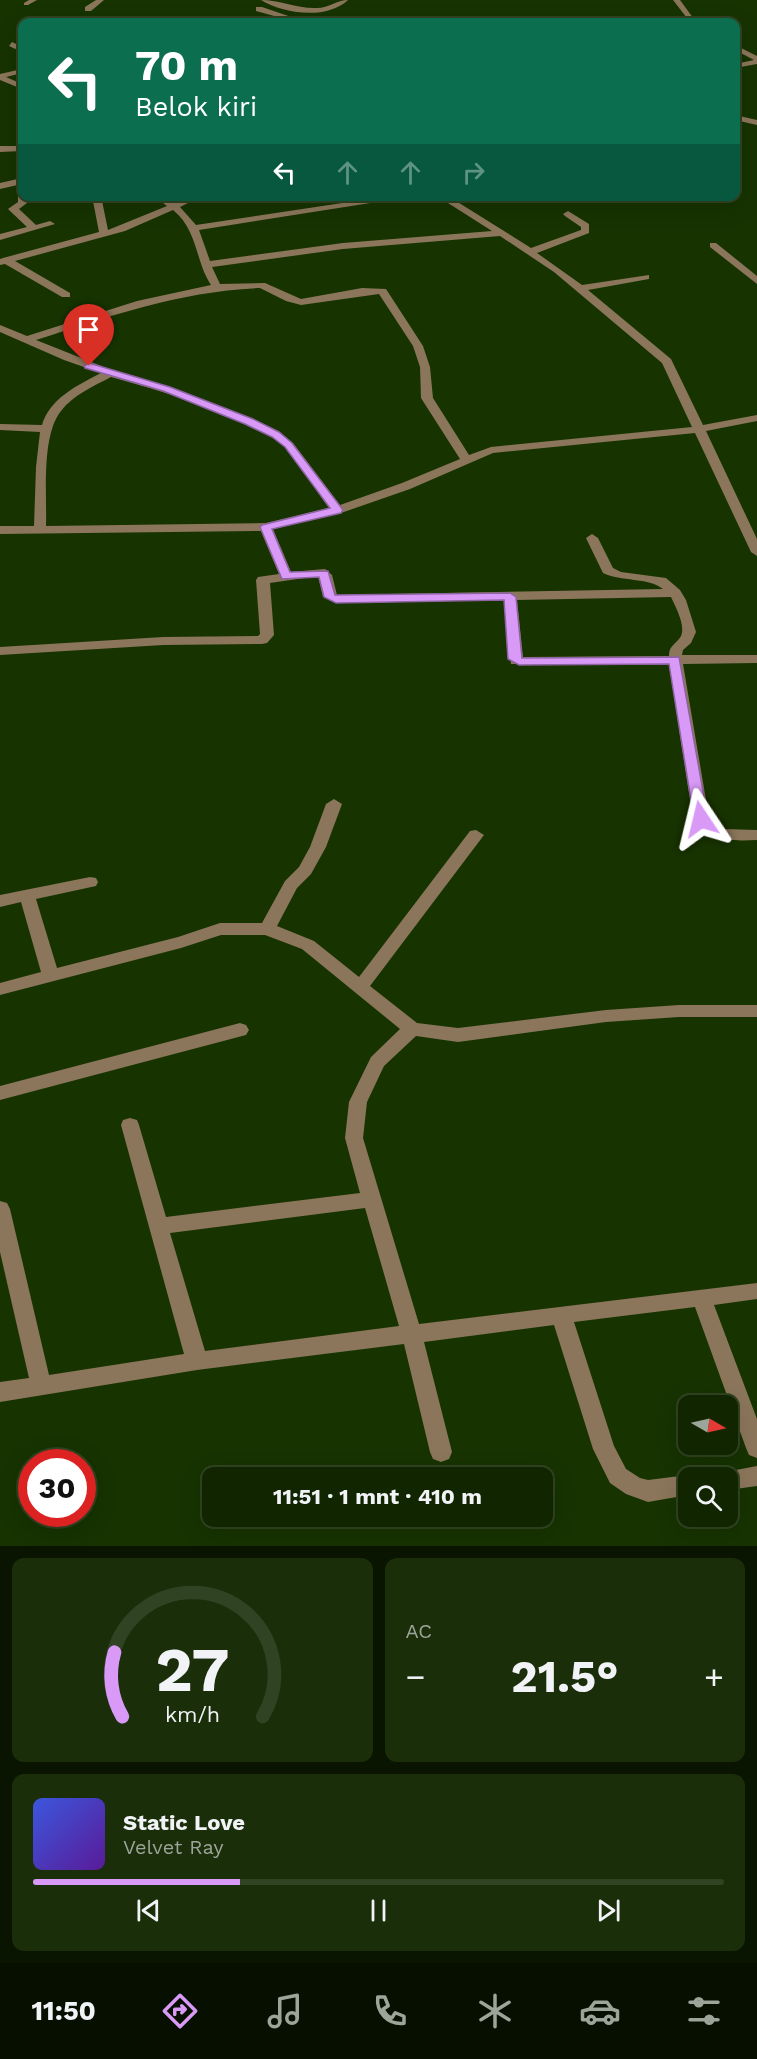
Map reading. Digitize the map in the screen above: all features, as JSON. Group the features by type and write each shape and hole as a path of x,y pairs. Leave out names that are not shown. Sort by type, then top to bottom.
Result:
{"street":[{"path":"26,4 34,0"},
{"path":"88,9 101,0"},
{"path":"264,0 276,4 322,10 339,6 345,0"},
{"path":"317,0 339,6"},
{"path":"676,0 690,18"},
{"path":"276,4 260,9 289,18"},
{"path":"12,44 18,48"},
{"path":"740,49 757,61"},
{"path":"740,65 757,61"},
{"path":"0,77 18,73"},
{"path":"0,77 18,85"},
{"path":"740,118 757,123"},
{"path":"0,148 18,149"},
{"path":"0,186 18,181"},
{"path":"22,201 13,209 34,228"},
{"path":"97,201 104,234"},
{"path":"166,201 175,206 194,228 210,278 217,287"},
{"path":"14,243 104,234 137,224 186,201"},
{"path":"194,228 377,201"},
{"path":"449,201 530,252 667,361 702,429 757,552"},
{"path":"530,252 586,231 586,226 568,214"},
{"path":"50,224 34,228 14,243 3,261 66,295"},
{"path":"205,265 343,246 502,233"},
{"path":"713,245 757,281"},
{"path":"579,289 646,278"},
{"path":"25,340 163,299 217,287 266,285 284,298 302,302 378,290 385,293 418,346 425,367 428,398 467,461"},
{"path":"0,328 110,373 166,389 249,421 275,435 289,445 337,510"},
{"path":"40,529 45,429 54,410 68,397 110,373"},
{"path":"0,530 266,527 337,510 406,486 491,450 702,429 757,418"},
{"path":"0,427 45,429"},
{"path":"266,527 286,576"},
{"path":"592,538 608,570 618,575 661,581 675,593 690,632 687,640 676,649 675,660 701,819 712,832 726,835 757,835"},
{"path":"0,651 163,641 262,640 267,635 262,582 265,578 286,576 324,573 330,597 336,599 675,593"},
{"path":"510,597 516,661 757,658"},
{"path":"267,929 291,885 305,870 318,847 334,804"},
{"path":"360,987 476,835"},
{"path":"0,901 90,882"},
{"path":"27,896 51,977"},
{"path":"0,989 51,977 220,929 267,929 308,945 412,1029 458,1035 606,1016 679,1011 757,1011"},
{"path":"412,1029 377,1062 358,1102 354,1138 412,1334 441,1452"},
{"path":"0,1093 240,1030"},
{"path":"130,1125 197,1361"},
{"path":"160,1226 372,1199"},
{"path":"0,1209 41,1386"},
{"path":"0,1392 197,1361 754,1291"},
{"path":"702,1299 757,1448"},
{"path":"562,1316 604,1449 618,1476 634,1487 648,1491 678,1486"},
{"path":"738,1479 757,1476"}],"route":[{"path":"89,366 166,389 249,421 289,445 337,510 266,527 286,576 324,573 332,599 510,597 515,659 519,662 675,660 701,819"}]}
